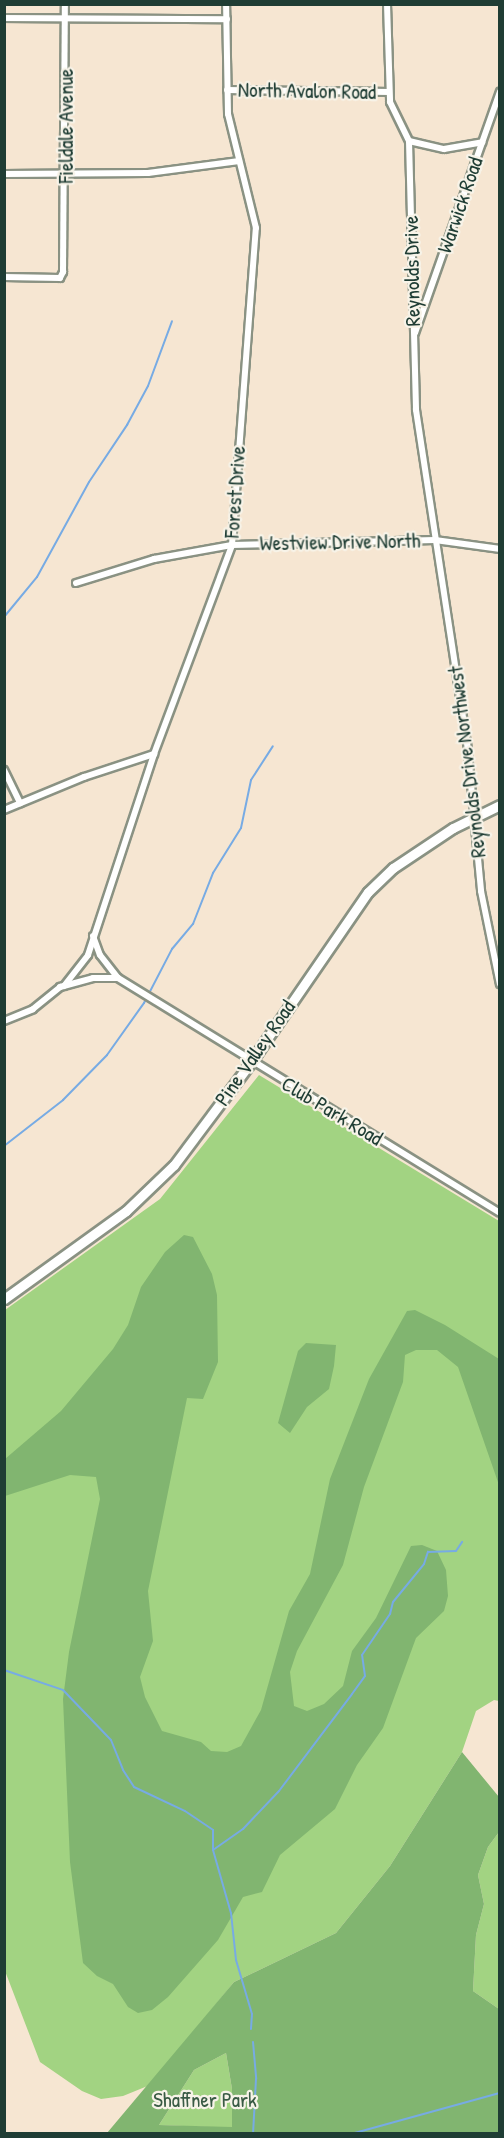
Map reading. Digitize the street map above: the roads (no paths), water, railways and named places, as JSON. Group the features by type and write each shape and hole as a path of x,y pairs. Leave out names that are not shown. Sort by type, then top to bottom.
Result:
{"street":[{"name":"Fieldale Avenue","path":"4,277 60,278 65,247 65,4"},
{"name":"Forest Drive","path":"64,986 85,961 154,754 232,545 256,228 253,205 239,161 227,90 226,4"},
{"name":"Reynolds Drive","path":"387,4 388,92 409,141 416,410 435,540"},
{"path":"4,18 227,19"},
{"name":"North Avalon Road","path":"227,90 388,92"},
{"name":"Warwick Road","path":"414,336 500,92"},
{"name":"Warwick Road","path":"409,141 444,149 482,142"},
{"path":"4,174 148,173 239,161"},
{"name":"Westview Drive North","path":"76,583 154,560 232,545 435,540 500,549"},
{"name":"Reynolds Drive Northwest","path":"435,540 460,689 475,815 481,891 500,984"},
{"path":"4,810 154,754"},
{"path":"4,770 20,803"},
{"name":"Pine Valley Road","path":"4,1299 152,1189 251,1062 368,892 393,868 475,815 500,805"},
{"path":"93,935 100,955 118,978"},
{"path":"4,1021 33,1009 64,986 93,978 118,978"},
{"name":"Club Park Road","path":"118,978 251,1062 500,1213"}],"waterway":[{"path":"4,617 37,577 89,482 127,425 148,386 172,321"},
{"path":"4,1146 63,1100 107,1055 144,1003 172,949 193,924 213,873 241,828 251,780 273,746"},
{"path":"213,1850 243,1829 279,1791 365,1676 362,1655 390,1614 393,1602 424,1564 428,1552 456,1551 462,1542"},
{"path":"4,1670 63,1690 111,1740 123,1770 134,1787 185,1811 213,1830 213,1850 231,1913 236,1960 252,2014 251,2029"},
{"path":"253,2042 256,2079 253,2134"},
{"path":"351,2134 500,2093"}],"park label":[{"name":"Shaffner Park","path":"205,2100"}]}
